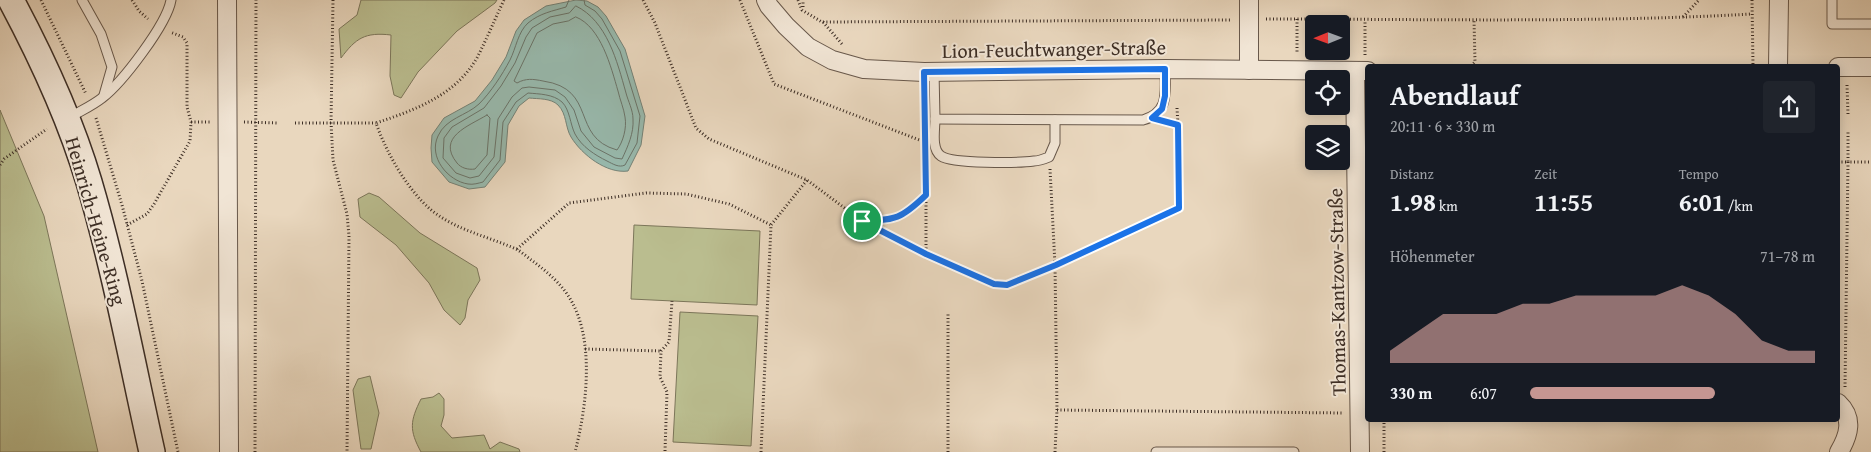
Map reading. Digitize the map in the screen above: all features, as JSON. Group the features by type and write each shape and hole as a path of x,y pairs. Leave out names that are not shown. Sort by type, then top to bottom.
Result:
{"main road":[{"name":"Heinrich-Heine-Ring","path":"11,0 51,80 61,122 88,179 106,242 152,452"}],"street":[{"path":"227,0 230,452"},
{"name":"Lion-Feuchtwanger-Straße","path":"766,0 786,26 808,47 832,60 864,69 892,72 1165,69 1363,71"},
{"path":"1249,0 1249,70"},
{"path":"1778,64 1779,0"},
{"path":"1843,67 1871,67"},
{"name":"Thomas-Kantzow-Straße","path":"1360,452 1362,404 1363,71"},
{"path":"1839,452 1850,427 1841,406"}],"lane":[{"path":"82,0 101,34 112,67 104,97"},
{"path":"61,122 104,97 138,60 159,28 171,0"},
{"path":"1832,0 1832,24 1871,24"},
{"path":"935,119 1144,120 1152,118 1162,109 1165,96 1165,69"},
{"path":"934,72 935,148 941,156 954,161 1034,161 1049,157 1055,144 1056,120"},
{"path":"1156,452 1294,452"}],"path":[{"path":"128,225 147,214 154,204 190,141 191,122 187,107 187,44 183,37 159,28 139,11 132,0"},
{"path":"255,452 256,0"},
{"path":"333,0 331,122 333,160 346,214 349,236 347,452"},
{"path":"295,123 376,123 418,108 440,97 458,81 477,58 504,0"},
{"path":"643,0 655,23 696,128 709,139 807,180 862,221 926,254 994,284 1007,285 1056,265 1179,208 1178,125 1152,118"},
{"path":"740,0 774,84 926,142 925,133"},
{"path":"798,0 802,10 822,22 1474,20 1683,18 1752,14"},
{"path":"802,10 803,0"},
{"path":"1683,18 1699,0"},
{"path":"1752,0 1753,64"},
{"path":"1363,71 1365,20"},
{"path":"1472,64 1474,20"},
{"path":"1843,67 1848,114"},
{"path":"0,164 4,159 61,122"},
{"path":"228,122 278,123"},
{"path":"376,123 382,140 402,176 430,208 464,228 517,250 544,269 567,293 578,315 585,349 585,402 582,426 575,452 580,452"},
{"path":"1841,406 1848,132"},
{"path":"926,151 926,254"},
{"path":"1049,157 1056,265 1057,410 1055,452"},
{"path":"1840,162 1871,162"},
{"path":"761,452 771,225 807,180"},
{"path":"517,250 569,202 646,193 686,194 729,204 771,225"},
{"path":"862,221 892,220 909,211 926,195"},
{"path":"665,452 667,392 660,377 661,351 669,342 672,301"},
{"path":"948,312 948,452"},
{"path":"585,349 661,351"},
{"path":"1057,410 1362,404"},
{"path":"1384,422 1384,452"}],"green space":[{"path":"361,0 497,0 457,31 418,72 401,98 394,95 390,76 391,35 382,34 362,38 351,46 341,58 339,29 357,15"},
{"path":"0,110 44,216 98,452 0,452"},
{"path":"369,193 379,197 420,233 477,268 480,280 468,300 465,318 460,325 444,310 429,283 396,245 360,217 358,199"},
{"path":"634,225 760,231 757,305 631,299"},
{"path":"680,312 758,316 751,446 673,442"},
{"path":"370,376 379,413 371,449 361,449 353,390 358,379"},
{"path":"439,393 444,399 444,415 441,426 452,438 484,435 490,449 500,442 519,449 520,452 421,452 414,438 412,426 415,413 421,399 433,397"}],"water":[{"path":"576,0 587,1 598,7 606,16 625,49 645,116 641,145 628,171 612,169 596,162 571,137 563,112 558,105 548,100 529,98 519,106 508,125 505,162 485,187 469,189 449,182 432,162 432,135 444,118 475,101 492,80 506,57 516,31 524,20 546,6"}],"route":[{"path":"1165,69 1165,96 1162,109 1152,118 1178,125 1179,208 1056,265 1007,285 994,284 926,254 862,221 892,220 909,211 926,195 924,72 1165,69"}]}
